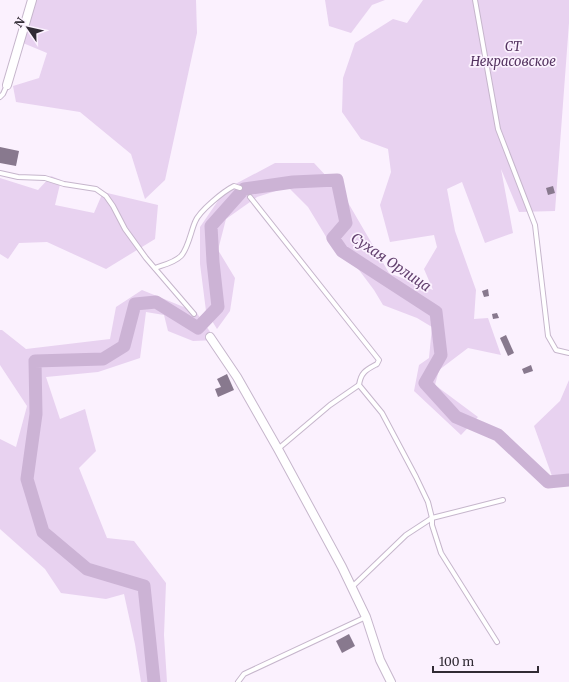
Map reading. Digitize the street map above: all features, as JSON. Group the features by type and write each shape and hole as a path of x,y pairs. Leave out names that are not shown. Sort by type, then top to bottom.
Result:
{"street":[{"path":"7,85 32,0"},
{"path":"210,337 237,377 278,449 352,587 366,616 380,660 391,682"}],"lane":[{"path":"475,0 498,130 535,224 548,336 556,350 569,353"},
{"path":"0,97 7,85"},
{"path":"0,173 18,177 45,178 64,184 96,190 106,196 113,206 125,230 146,258 194,314"},
{"path":"155,268 181,256 186,248 196,219 201,212 228,189 234,186 240,188"},
{"path":"250,197 379,360 377,364 368,369 361,377 359,385 330,405 278,449"},
{"path":"359,385 382,413 416,477 428,502 432,525 441,553 497,642"},
{"path":"352,587 406,535 432,518 503,500"},
{"path":"238,682 244,674 366,616"}],"green space":[{"path":"36,0 196,0 197,33 165,180 145,199 131,154 80,112 16,102 13,86 39,78 47,53 23,43"},
{"path":"325,0 385,0 372,5 351,33 329,26"},
{"name":"СТ Некрасовское","path":"423,0 569,0 569,23 555,211 519,212 501,169 513,233 485,243 462,182 447,189 455,231 476,290 474,319 488,318 501,355 468,348 439,370 435,385 478,417 461,435 414,391 419,365 429,358 432,327 417,318 383,305 374,290 350,258 328,240 308,207 288,187 257,197 226,219 218,250 235,278 230,311 217,329 206,311 200,264 200,227 226,189 275,163 314,163 343,194 389,273 433,290 424,269 437,247 434,235 390,242 380,205 391,172 388,149 361,139 342,112 343,78 355,43 393,19 407,23"},
{"path":"51,176 61,180 55,205 94,213 103,192 158,205 155,239 106,269 47,242 19,243 8,259 0,254 0,178 38,190"},
{"path":"142,290 196,312 216,340 193,341 168,331 164,315 146,312 140,358 98,372 46,377 60,419 85,409 96,451 79,468 107,538 134,541 166,583 164,635 167,682 141,682 135,644 124,594 106,599 61,593 45,569 0,529 0,439 16,447 27,406 0,365 0,330 26,349 110,339 116,307"},
{"path":"569,380 569,475 552,476 534,426 560,401"}],"building":[{"path":"0,147 19,151 16,166 0,163"},
{"path":"553,186 555,193 548,195 546,188"},
{"path":"488,289 489,296 484,297 482,291"},
{"path":"497,313 499,318 493,319 492,314"},
{"path":"506,335 514,353 508,356 500,338"},
{"path":"531,365 533,371 524,374 522,369"},
{"path":"227,374 234,390 218,397 215,389 221,387 217,379"},
{"path":"349,634 355,646 342,653 336,641"}],"waterway":[{"name":"Сухая Орлица","path":"154,682 144,586 87,569 43,532 27,479 36,414 35,361 103,359 124,346 135,304 156,302 198,328 218,307 211,226 244,189 293,182 337,180 346,223 333,238 342,251 436,312 441,355 425,383 456,417 498,435 548,482 569,480"}]}
